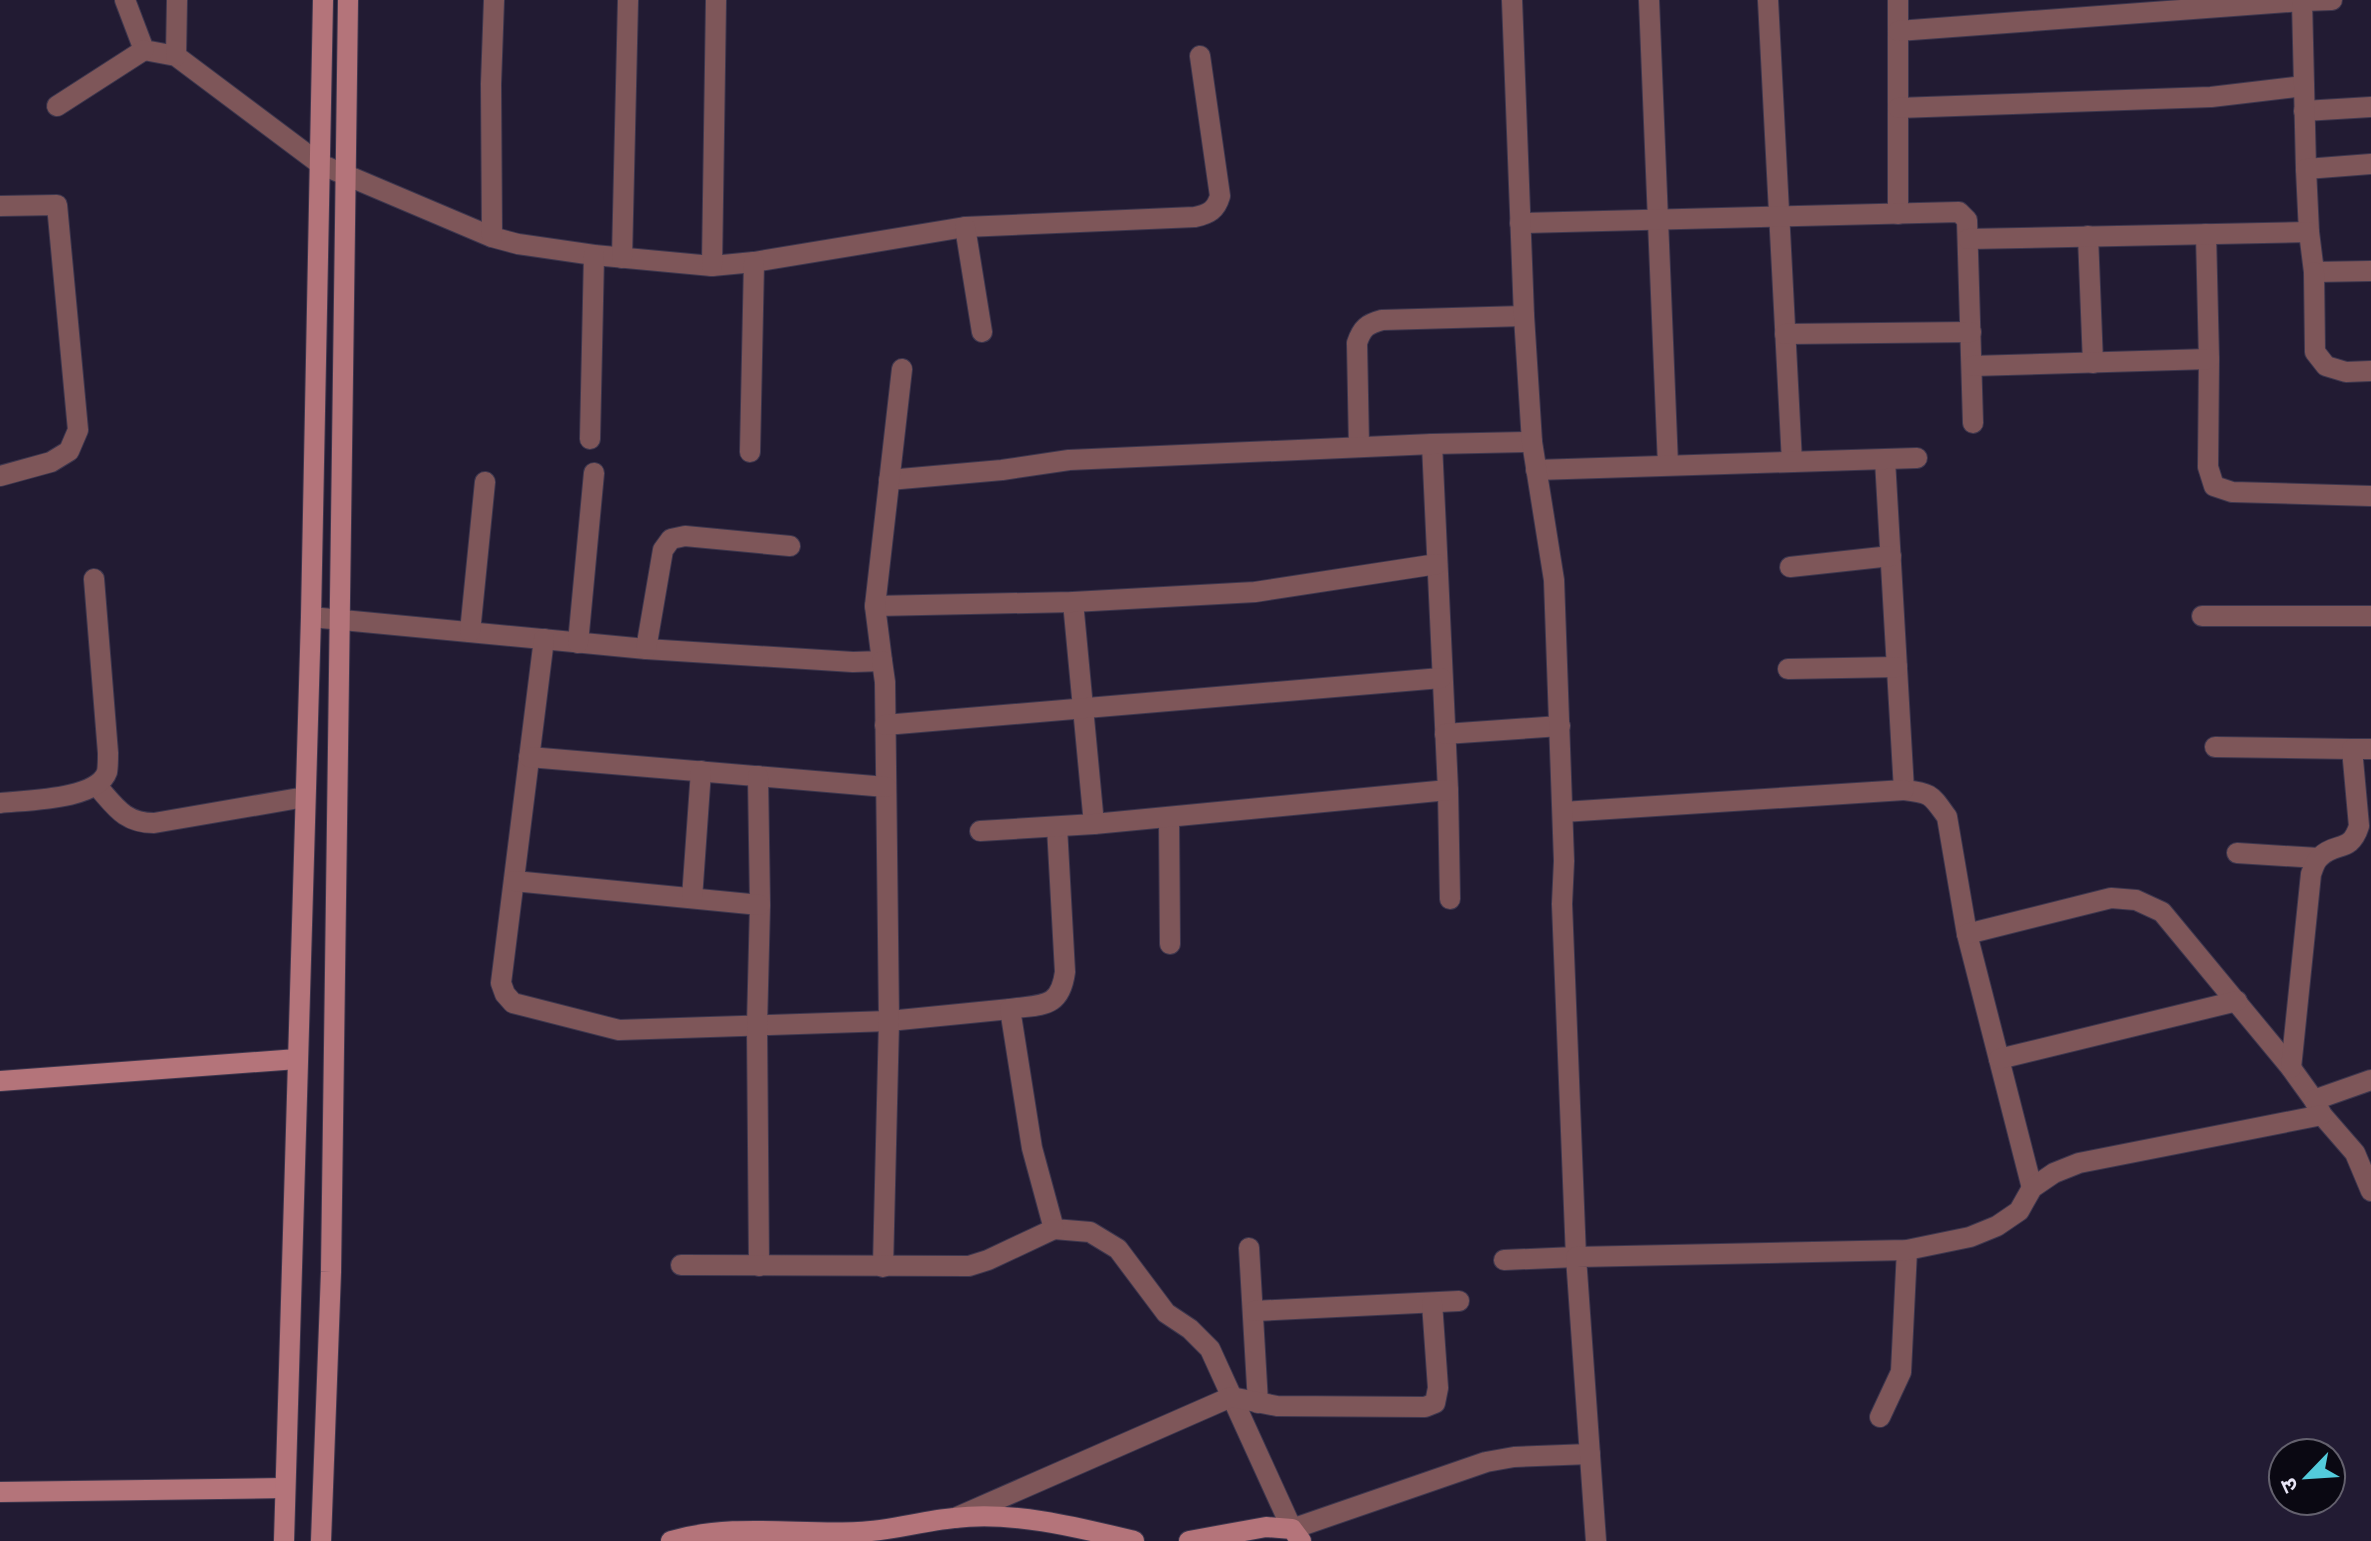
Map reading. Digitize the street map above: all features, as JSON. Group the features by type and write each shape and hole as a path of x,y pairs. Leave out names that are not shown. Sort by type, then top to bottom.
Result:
{"street":[{"path":"125,0 144,50"},
{"path":"176,56 177,0"},
{"path":"284,1541 311,617 323,0"},
{"path":"321,1541 331,1272 348,0"},
{"path":"492,237 494,0"},
{"path":"622,258 628,0"},
{"path":"712,266 716,0"},
{"path":"1512,0 1532,442 1554,580 1563,812 1562,904 1576,1257 1596,1541"},
{"path":"1649,0 1668,465"},
{"path":"1768,0 1792,462"},
{"path":"1898,0 1898,214"},
{"path":"1898,31 2332,0"},
{"path":"2302,1 2315,352 2326,366 2346,372 2371,371"},
{"path":"57,106 144,50 176,56 320,164 492,237 594,255 712,266 754,262 965,227 1208,214 1217,207 1220,196 1200,56"},
{"path":"1898,108 2211,97 2304,86"},
{"path":"2304,111 2371,107"},
{"path":"2306,169 2371,164"},
{"path":"0,206 57,205 78,430 69,451 51,462 0,476"},
{"path":"1520,223 1959,212 1967,220 1973,423"},
{"path":"965,227 982,332"},
{"path":"1968,239 2309,232"},
{"path":"2206,234 2208,467 2214,486 2232,492 2371,496"},
{"path":"2088,236 2093,363"},
{"path":"590,439 594,255"},
{"path":"750,452 754,262"},
{"path":"2314,272 2371,271"},
{"path":"1359,447 1357,343 1362,330 1370,323 1382,320 1524,316"},
{"path":"1785,334 1971,332"},
{"path":"1972,366 2209,359"},
{"path":"883,1267 889,1021 885,725 875,606 902,369"},
{"path":"889,480 1002,470 1069,460 1532,442"},
{"path":"1432,444 1450,899"},
{"path":"1536,470 1917,458"},
{"path":"1885,460 1904,790"},
{"path":"578,643 594,473"},
{"path":"470,632 485,482"},
{"path":"646,649 663,550 671,539 685,536 790,546"},
{"path":"1790,567 1891,556"},
{"path":"875,606 1073,602 1255,592 1437,564"},
{"path":"0,803 82,793 97,786 107,772 94,579"},
{"path":"1073,602 1094,824"},
{"path":"2202,616 2371,616"},
{"path":"311,617 646,649 853,662 882,661"},
{"path":"544,639 501,983 513,1003 619,1030 889,1021 1049,1002 1062,991 1065,972 1057,827"},
{"path":"1788,669 1897,667"},
{"path":"885,725 1441,678"},
{"path":"1445,734 1560,726"},
{"path":"2215,747 2361,749 2359,826 2355,839 2318,858 2237,853"},
{"path":"529,757 886,787"},
{"path":"692,898 701,771"},
{"path":"758,776 759,1266"},
{"path":"97,786 124,815 139,823 305,797"},
{"path":"980,831 1169,818 1448,790"},
{"path":"1563,812 1904,790 1924,792 1947,817 1967,934 2032,1188"},
{"path":"1169,818 1170,944"},
{"path":"2347,845 2371,846"},
{"path":"2291,1068 2311,874 2318,858"},
{"path":"514,881 760,905"},
{"path":"1967,934 2111,898 2136,900 2162,912 2291,1068 2318,1108 2355,1153 2371,1191"},
{"path":"1999,1059 2237,1001"},
{"path":"1010,1009 1032,1148 1054,1229"},
{"path":"0,1081 297,1059"},
{"path":"1504,1260 1907,1250 1970,1237 1997,1226 2019,1211 2032,1188 2054,1173 2079,1163 2318,1108 2371,1080"},
{"path":"681,1265 969,1266 1054,1229 1090,1232 1118,1249 1166,1313 1190,1329 1210,1349 1297,1535"},
{"path":"1249,1248 1258,1403"},
{"path":"1880,1417 1901,1372 1907,1250"},
{"path":"1254,1311 1459,1301"},
{"path":"955,1518 1231,1397 1277,1406 1425,1407 1435,1403 1438,1388 1432,1303"},
{"path":"1189,1541 1266,1527 1297,1535 1486,1462 1514,1457 1590,1454"},
{"path":"0,1492 285,1488"},
{"path":"671,1541 717,1531 859,1532 983,1516 1026,1519 1134,1541"}]}
